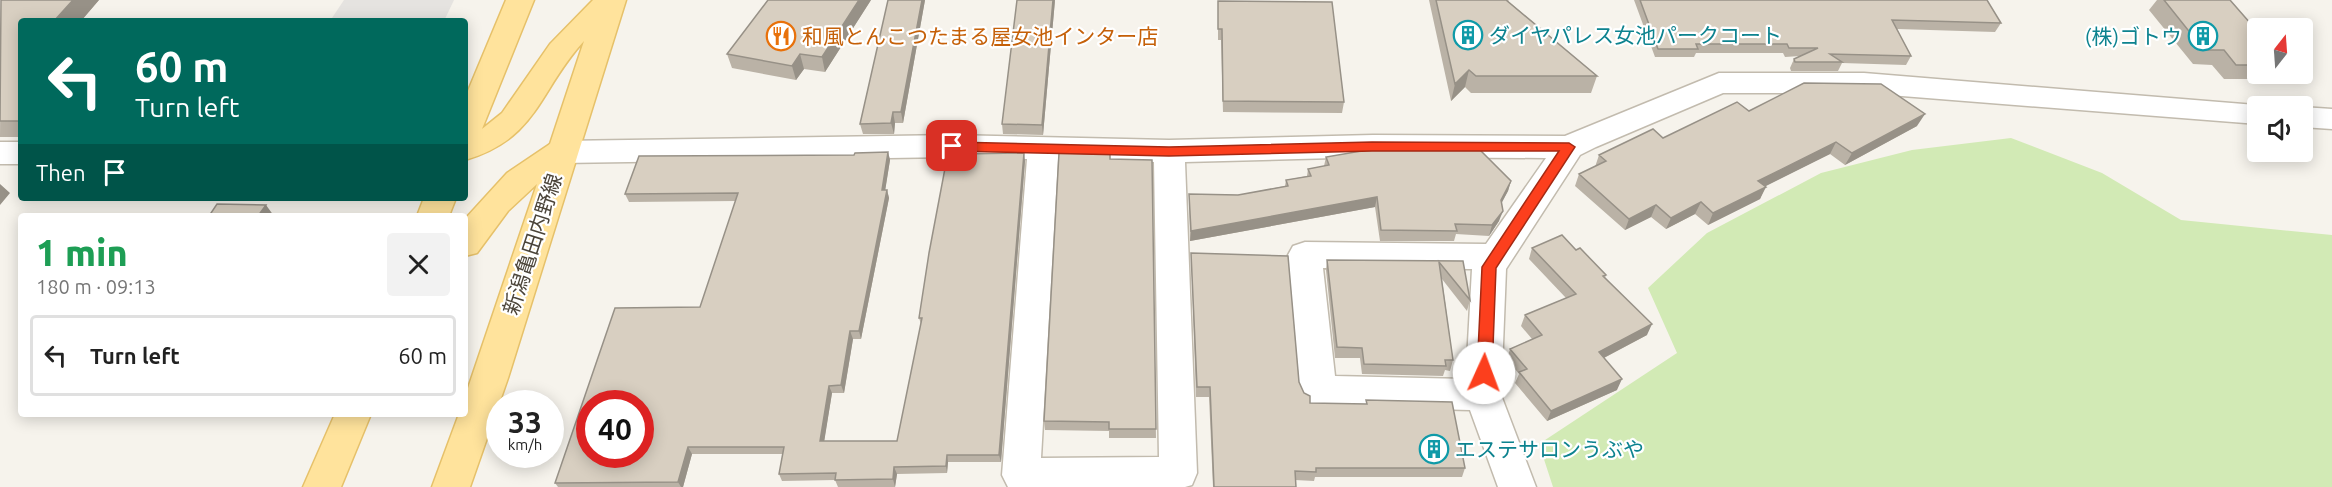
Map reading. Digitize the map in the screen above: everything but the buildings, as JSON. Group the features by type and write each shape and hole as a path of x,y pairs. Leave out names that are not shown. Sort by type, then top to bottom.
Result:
{"main road":[{"path":"468,127 520,0"},
{"path":"468,148 489,138 516,118 526,107 560,51 611,0"},
{"name":"新潟亀田内野線","path":"451,487 490,378 611,0"},
{"path":"468,240 502,194 531,170 561,152"},
{"path":"322,487 352,417"}],"street":[{"path":"561,152 952,146 1169,151 1372,146 1569,147 1719,82 1864,83 2247,113"},
{"path":"2313,118 2332,119"},
{"path":"1517,487 1483,394 1489,267 1569,147"},
{"path":"1043,148 1021,475 1178,473 1169,151"},
{"path":"0,153 18,153"},
{"path":"1483,394 1318,391 1305,255 1496,257"}],"green space":[{"path":"2011,138 2102,173 2181,220 2332,235 2332,487 1553,487 1539,444 1677,353 1648,288 1707,233 1821,173 1912,150"}],"shaded area":[{"path":"344,0 454,0 445,18 332,18"}],"place":[{"name":"ダイヤパレス女池パークコート","path":"1468,35"},
{"name":"和風とんこつたまる屋女池インター店","path":"781,36"},
{"name":"(株)ゴトウ","path":"2203,36"},
{"name":"エステサロンうぶや","path":"1434,449"}],"route":[{"path":"952,146 1169,151 1372,146 1569,147 1489,267 1484,373"}]}
